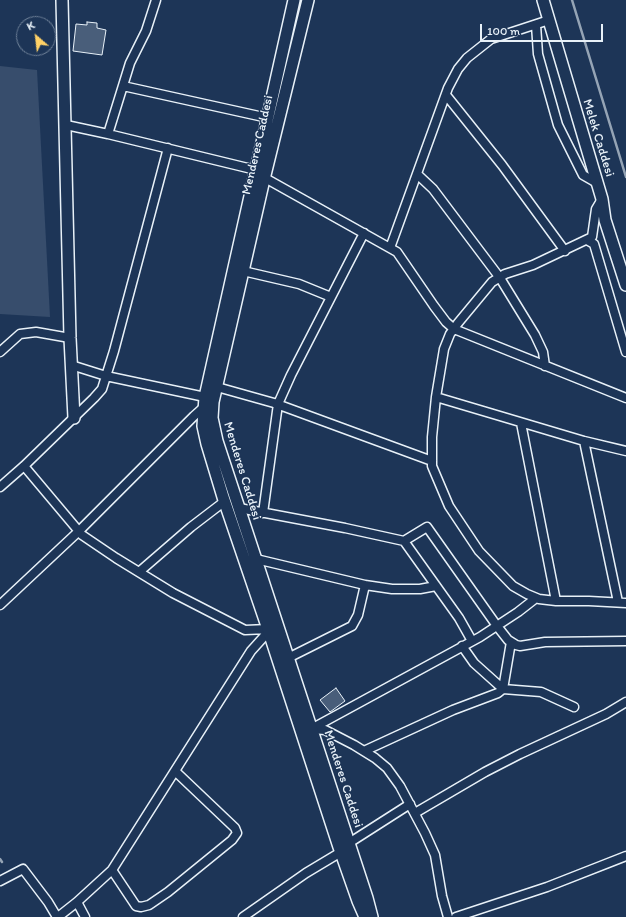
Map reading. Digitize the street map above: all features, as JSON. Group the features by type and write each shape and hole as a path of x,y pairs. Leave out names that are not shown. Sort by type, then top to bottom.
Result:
{"main road":[{"path":"62,0 70,338 74,418"},
{"name":"Menderes Caddesi","path":"294,0 204,402 203,426 207,444 225,501 269,630 341,852 365,917"},
{"name":"Menderes Caddesi","path":"308,0 265,178 212,410 213,427 372,917"},
{"name":"Melek Caddesi","path":"543,0 626,285"}],"street":[{"path":"108,134 130,64 146,31 156,0"},
{"path":"390,248 446,95 458,70 468,58 492,40 549,20"},
{"path":"536,25 538,54 558,125 584,175 597,183"},
{"path":"123,86 268,118"},
{"path":"446,95 502,165 564,251"},
{"path":"66,125 256,170 265,178 397,252 434,306 446,322 454,329 626,398"},
{"path":"0,487 74,418 102,389 114,351 168,148"},
{"path":"417,174 433,189 500,278 535,335 543,352 545,366"},
{"path":"584,442 622,602 556,601 536,598 513,586 479,551 450,506 432,466 432,437 436,397 444,349 454,329 492,282 506,274 533,265 592,237 596,209 602,199"},
{"path":"263,513 278,404 291,375 364,233"},
{"path":"587,240 594,244 626,352"},
{"path":"244,271 298,284 331,297"},
{"path":"0,352 20,334 36,332 70,338"},
{"path":"0,605 79,531 194,416 204,402 71,366"},
{"path":"217,388 278,404 432,461"},
{"path":"436,397 584,442 626,452"},
{"path":"521,422 556,601"},
{"path":"24,466 82,535 173,593 245,630 269,630"},
{"path":"139,572 191,527 225,501"},
{"path":"239,508 404,541 464,626 472,641"},
{"path":"404,541 427,527 497,626 511,642 520,646 545,642 626,641"},
{"path":"256,559 365,585 392,589 436,586"},
{"path":"288,658 352,626 358,615 365,585"},
{"path":"311,729 472,641 497,626 536,598"},
{"path":"0,880 23,869 48,902 57,917 77,902 112,870 250,651 269,630"},
{"path":"364,751 453,710 498,693 503,689 511,642"},
{"path":"462,646 474,663 503,689 542,692 574,707"},
{"path":"415,813 485,772 606,714 626,702"},
{"path":"311,729 325,730 364,751 387,768 400,786 415,813 435,855 442,896 448,917"},
{"path":"112,870 136,906 141,907 168,892 232,840 237,833 235,828 174,771"},
{"path":"243,917 306,873 341,852 349,843 410,804"},
{"path":"456,917 548,887 626,856"},
{"path":"77,902 85,917"}],"shaded area":[{"path":"0,66 37,70 50,317 0,314"}],"building":[{"path":"87,22 97,23 97,28 106,30 102,55 73,51 76,24 87,25"},
{"path":"336,688 345,701 330,712 320,700"}],"waterway":[{"path":"572,0 626,177"}]}
